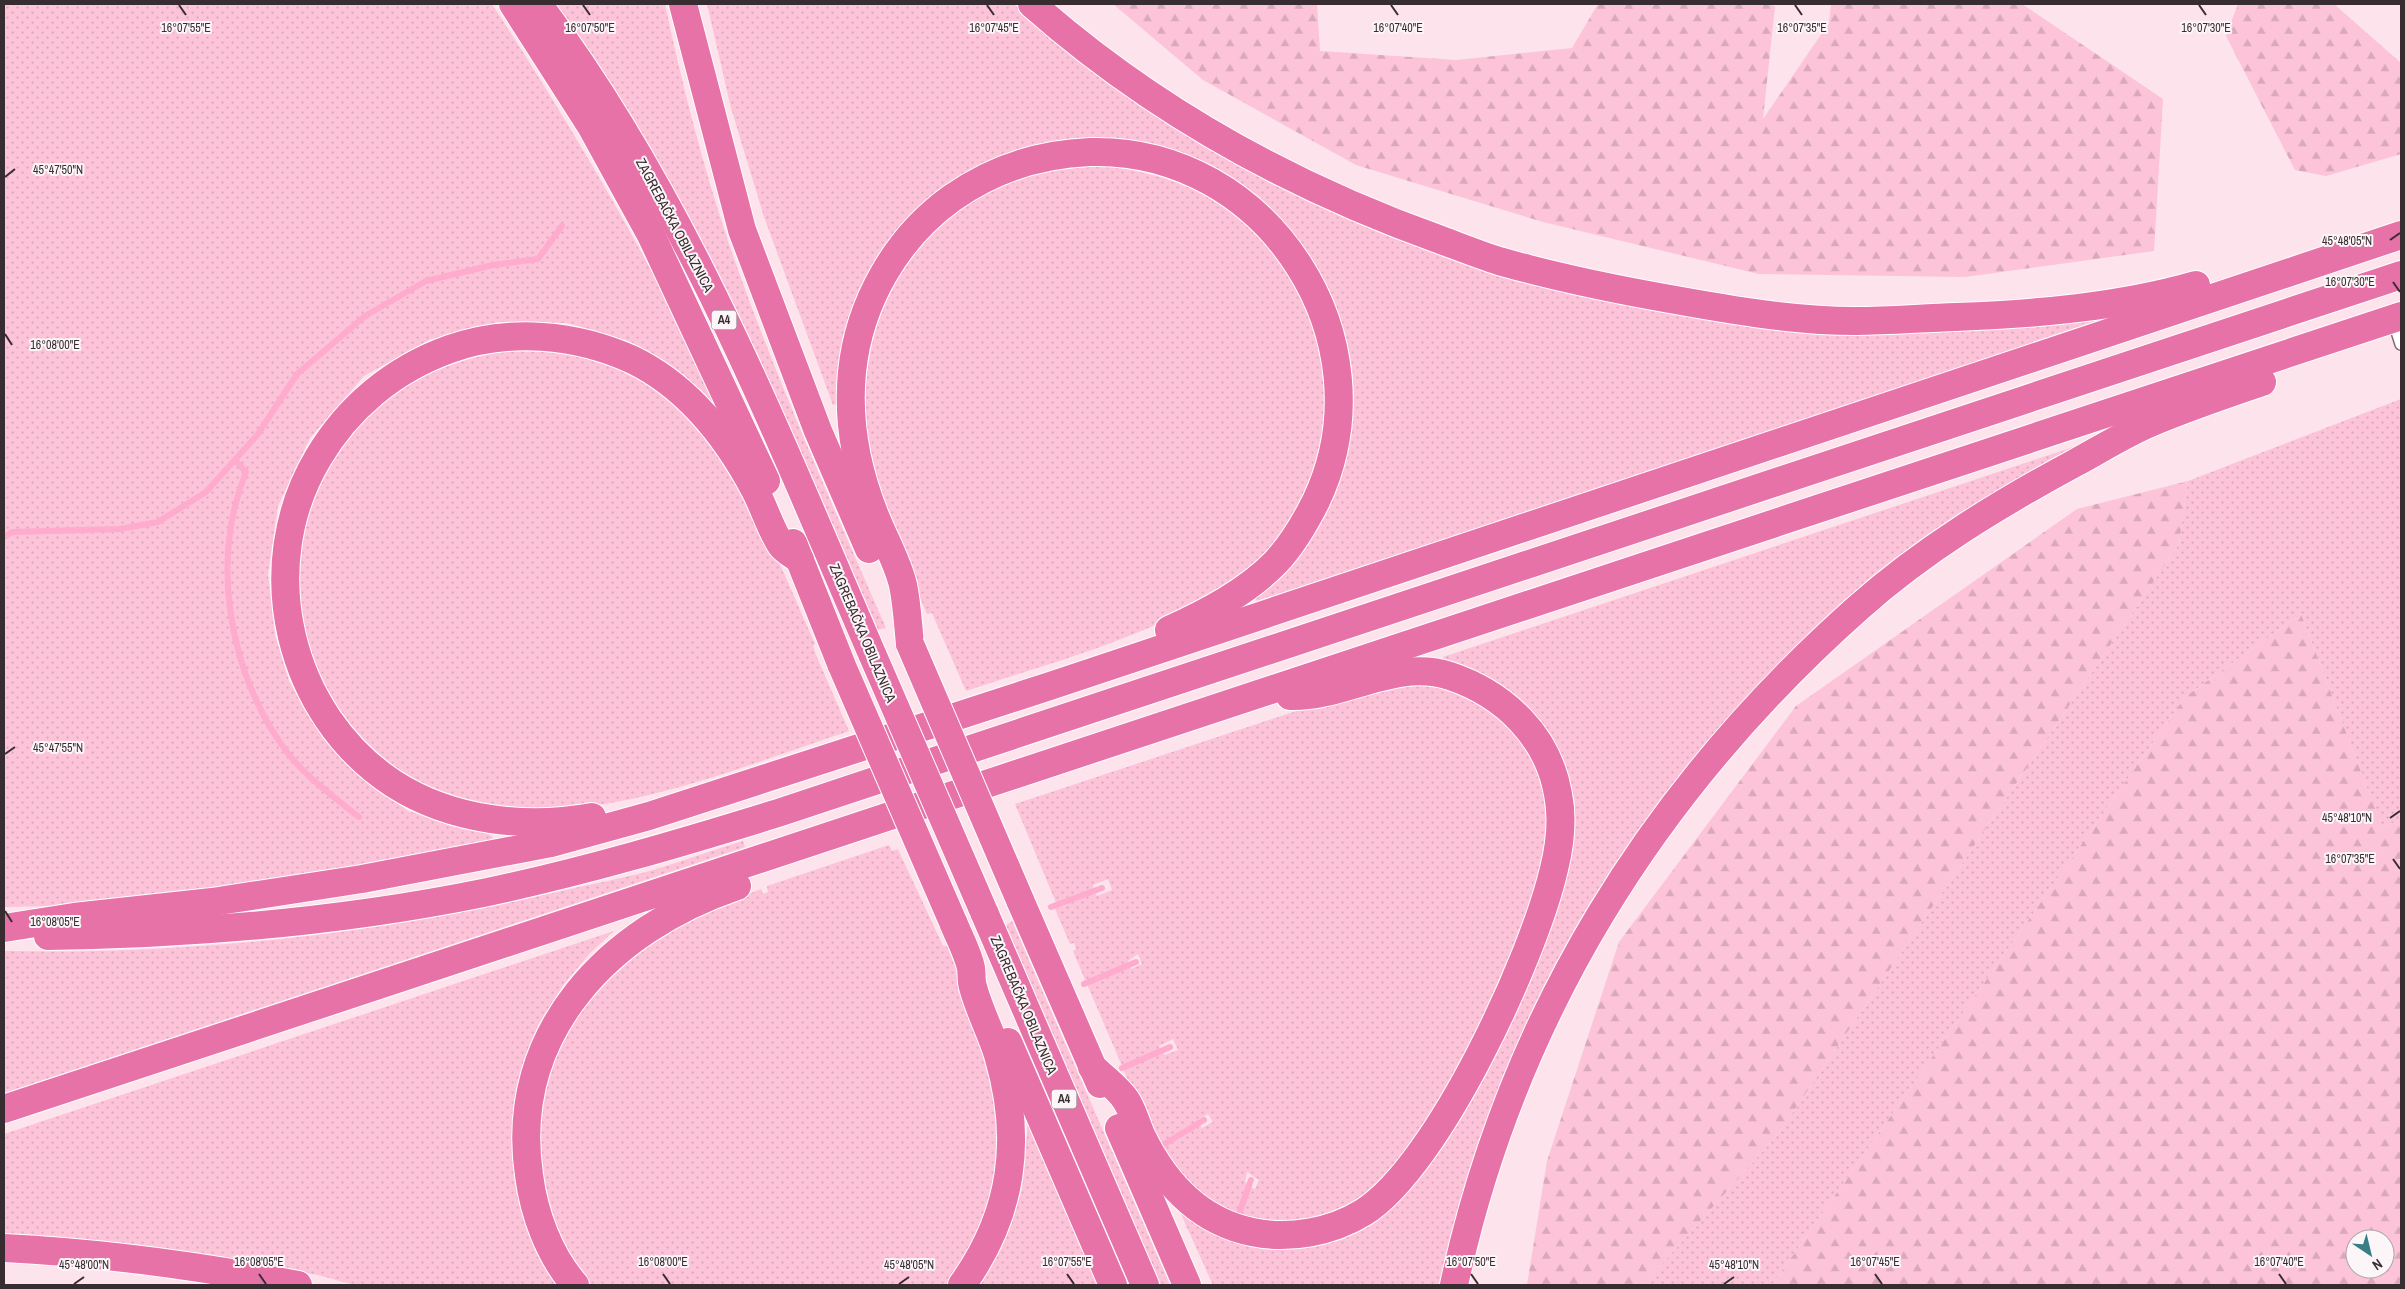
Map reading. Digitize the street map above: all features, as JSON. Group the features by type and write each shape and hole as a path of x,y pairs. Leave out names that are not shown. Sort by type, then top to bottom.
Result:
{"highway":[{"path":"513,4 591,126 651,235 749,444 800,560 842,666 953,922 971,968 982,982 1113,1285"},
{"name":"ZAGREBAČKA OBILAZNICA","path":"538,4 614,115 698,263 766,408 1145,1285"},
{"path":"682,4 742,230 818,431 1187,1285"},
{"path":"1032,4 1062,30 1157,100 1276,171 1373,216 1499,260 1617,289 1741,312 1854,321 1985,316 2084,308 2169,293 2227,276 2286,273"},
{"path":"910,644 902,582 866,490 855,443 851,415 852,369 856,344 862,322 878,282 907,241 942,206 961,192 1005,169 1036,159 1068,153 1103,152 1156,160 1214,184 1241,202 1284,243 1305,273 1321,304 1332,337 1337,368 1339,401 1337,435 1328,470 1309,515 1287,548 1260,577 1209,610 1173,628 1085,662 1050,686"},
{"path":"4,928 212,902 431,867 551,843 695,802 1050,686 2401,235"},
{"path":"4,936 84,936 195,931 371,912 483,892 583,870 677,844 796,806 2401,275"},
{"path":"4,1109 1257,694 2393,326"},
{"path":"1454,1285 1461,1249 1490,1150 1524,1060 1558,989 1595,920 1660,824 1710,761 1784,677 1860,606 1940,544 2033,486 2147,425 2352,350 2393,326"},
{"path":"695,802 654,802 578,820 538,823 495,820 457,812 421,799 394,784 360,757 331,725 303,675 288,625 285,566 288,538 296,504 310,472 327,443 346,418 368,396 412,366 452,349 486,340 510,337 568,339 612,351 634,361 653,371 688,398 707,419 738,463 762,504 782,546 800,560"},
{"path":"1092,1067 1124,1096 1159,1168 1169,1182 1198,1209 1216,1220 1253,1233 1278,1236 1309,1233 1338,1225 1364,1212 1390,1192 1407,1172 1438,1129 1513,982 1546,896 1554,870 1560,831 1559,796 1554,777 1542,749 1523,722 1506,706 1485,691 1446,674 1408,672 1376,676 1310,697 1257,694"},
{"path":"574,1285 552,1249 540,1223 531,1192 526,1155 526,1119 530,1089 544,1049 568,1004 603,963 625,944 668,915 721,891 847,848 888,816"},
{"path":"962,1285 988,1243 998,1217 1010,1172 1012,1147 1009,1106 1003,1075 972,986 971,968"},
{"path":"4,1248 82,1252 184,1265 298,1285"}],"green space":[{"path":"4,4 492,4 599,178 659,285 719,409 701,390 666,363 629,341 567,323 498,322 429,340 364,376 310,438 278,506 268,574 275,635 289,681 323,739 364,779 408,811 488,834 493,837 490,841 408,858 97,905 4,907"},
{"path":"554,4 665,4 710,185 746,293 824,486 886,628 877,630 772,388 704,245 670,183 633,122"},
{"path":"707,4 1014,4 1079,59 1507,275 1601,300 1704,318 2115,316 1257,601 1255,599 1258,595 1306,542 1320,523 1336,491 1347,453 1353,394 1351,361 1339,314 1318,269 1309,255 1272,210 1249,191 1224,175 1171,151 1142,144 1085,139 986,165 964,175 927,199 896,232 882,251 859,291 851,312 842,350 837,404 833,405 764,217 731,108"},
{"path":"1113,4 1317,4 1320,51 1456,60 1572,48 1598,4 1766,4 1775,6 1763,119 1829,23 1831,4 2022,4 2163,99 2154,251 1965,277 1759,274 1543,222 1356,165 1203,80"},
{"path":"2238,4 2334,4 2401,63 2401,154 2326,176 2295,170 2226,36"},
{"path":"1105,166 1156,176 1203,194 1245,224 1280,262 1299,291 1316,329 1326,397 1326,415 1322,444 1309,484 1300,503 1277,539 1249,569 1218,591 1185,611 1114,642 966,691 932,613 927,614 885,510 872,467 865,407 867,370 875,334 887,299 905,267 927,238 955,213 987,192 1015,180 1060,170"},
{"path":"508,351 565,354 584,358 630,375 669,401 702,433 730,471 755,513 815,644 813,646 816,655 849,731 714,777 668,790 621,801 574,808 527,810 481,806 452,798 425,786 399,770 376,751 339,708 313,660 300,608 300,556 311,504 334,456 368,414 415,381 437,370 460,362"},
{"path":"2401,399 2401,820 2382,827 2301,614 2185,697 1772,1285 1643,1285 1778,1134 2179,544 2188,481"},
{"path":"2079,445 2021,478 1656,808 1465,1194 1441,1285 1213,1285 1180,1212 1213,1232 1366,1226 1395,1205 1427,1170 1465,1109 1537,959 1569,870 1575,801 1562,759 1546,730 1523,702 1494,682 1460,665 1442,660 1443,657"},
{"path":"2188,481 2179,544 1778,1134 1643,1285 1527,1285 1547,1161 1619,942 1796,706 2077,509"},
{"path":"2301,614 2382,827 2401,820 2401,1285 1772,1285 2185,697"},
{"path":"1425,682 1468,695 1501,717 1529,749 1543,779 1549,832 1541,873 1525,921 1470,1045 1436,1108 1390,1175 1366,1196 1340,1211 1313,1220 1281,1224 1239,1217 1249,1186 1255,1189 1259,1180 1247,1172 1245,1182 1247,1184 1237,1215 1231,1214 1191,1188 1160,1149 1199,1124 1202,1128 1213,1122 1208,1114 1198,1120 1199,1123 1159,1147 1123,1069 1163,1053 1165,1055 1178,1050 1173,1039 1159,1046 1160,1050 1122,1066 1087,984 1130,966 1131,969 1142,964 1138,954 1128,961 1129,964 1086,982 1073,951 1076,949 1074,943 1070,944 1055,909 1095,893 1097,896 1112,890 1108,879 1093,885 1094,890 1057,905 1015,804 1354,692"},
{"path":"743,841 745,847 4,1093 4,951 74,951 213,945 282,939 420,920 629,876 664,867"},
{"path":"889,845 892,851 898,849 943,946 947,946 978,1026 998,1109 997,1175 989,1209 963,1263 946,1285 591,1285 570,1254 554,1220 544,1184 540,1148 541,1111 549,1075 562,1041 591,994 602,981 638,951 657,938 718,906 761,889 763,894 768,892 767,886"},
{"path":"1012,921 1170,1285 1161,1285 1005,926"},
{"path":"614,931 590,953 564,984 538,1025 517,1085 513,1138 517,1188 560,1285 354,1285 318,1275 210,1255 101,1242 4,1235 4,1134"},
{"path":"1028,1123 1098,1285 978,1285 1007,1234 1022,1189"}],"waterway":[{"path":"4,537 12,532 119,529 158,522 206,492 258,434 297,374 365,316 426,281 493,265 538,259 562,226"},
{"path":"235,460 246,472 235,505 229,540 228,575 230,610 237,645 247,679 262,711 287,752 306,773 359,817"},
{"path":"1051,907 1102,888"},
{"path":"1084,984 1136,962"},
{"path":"1122,1068 1170,1047"},
{"path":"1158,1148 1204,1120"},
{"path":"1237,1219 1251,1180"}]}
